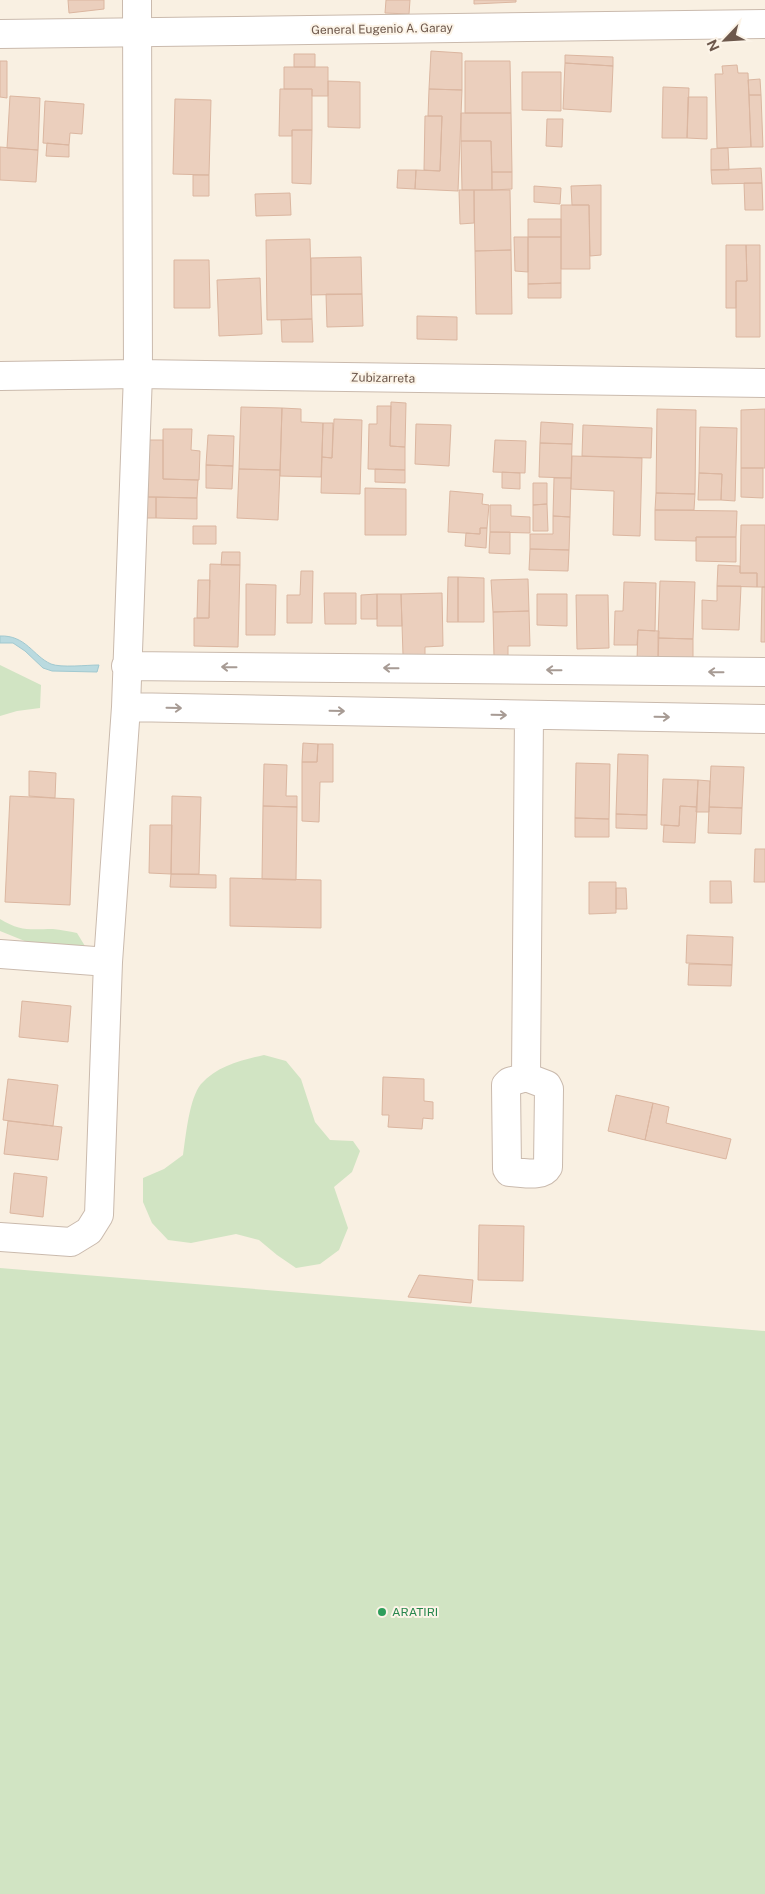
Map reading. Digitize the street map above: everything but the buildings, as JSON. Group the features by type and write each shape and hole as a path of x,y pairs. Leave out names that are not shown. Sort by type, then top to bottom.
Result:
{"street":[{"path":"0,1237 72,1242 89,1231 99,1215 108,962 126,707 138,374 137,0"},
{"name":"General Eugenio A. Garay","path":"0,34 765,24"},
{"name":"Zubizarreta","path":"0,376 138,374 765,383"},
{"path":"126,666 765,672"},
{"path":"126,707 765,719"},
{"path":"526,1076 529,715"},
{"path":"0,954 108,962"}],"green space":[{"path":"0,665 41,685 40,708 17,711 0,716"},
{"path":"0,919 20,928 53,929 77,933 88,951 42,948 0,931"},
{"path":"264,1055 286,1061 301,1079 315,1122 330,1140 353,1141 360,1151 352,1172 334,1187 348,1228 339,1250 320,1264 296,1268 259,1240 236,1234 191,1243 168,1240 152,1223 143,1202 143,1178 164,1169 183,1155 191,1108 201,1084 222,1068"},
{"name":"ARATIRI","path":"0,1268 765,1331 765,1894 0,1894"}],"water":[{"path":"0,636 23,642 51,664 67,666 99,665 97,672 52,671 43,668 25,651 13,643 0,643"}],"place":[{"name":"ARATIRI","path":"382,1612"}]}
